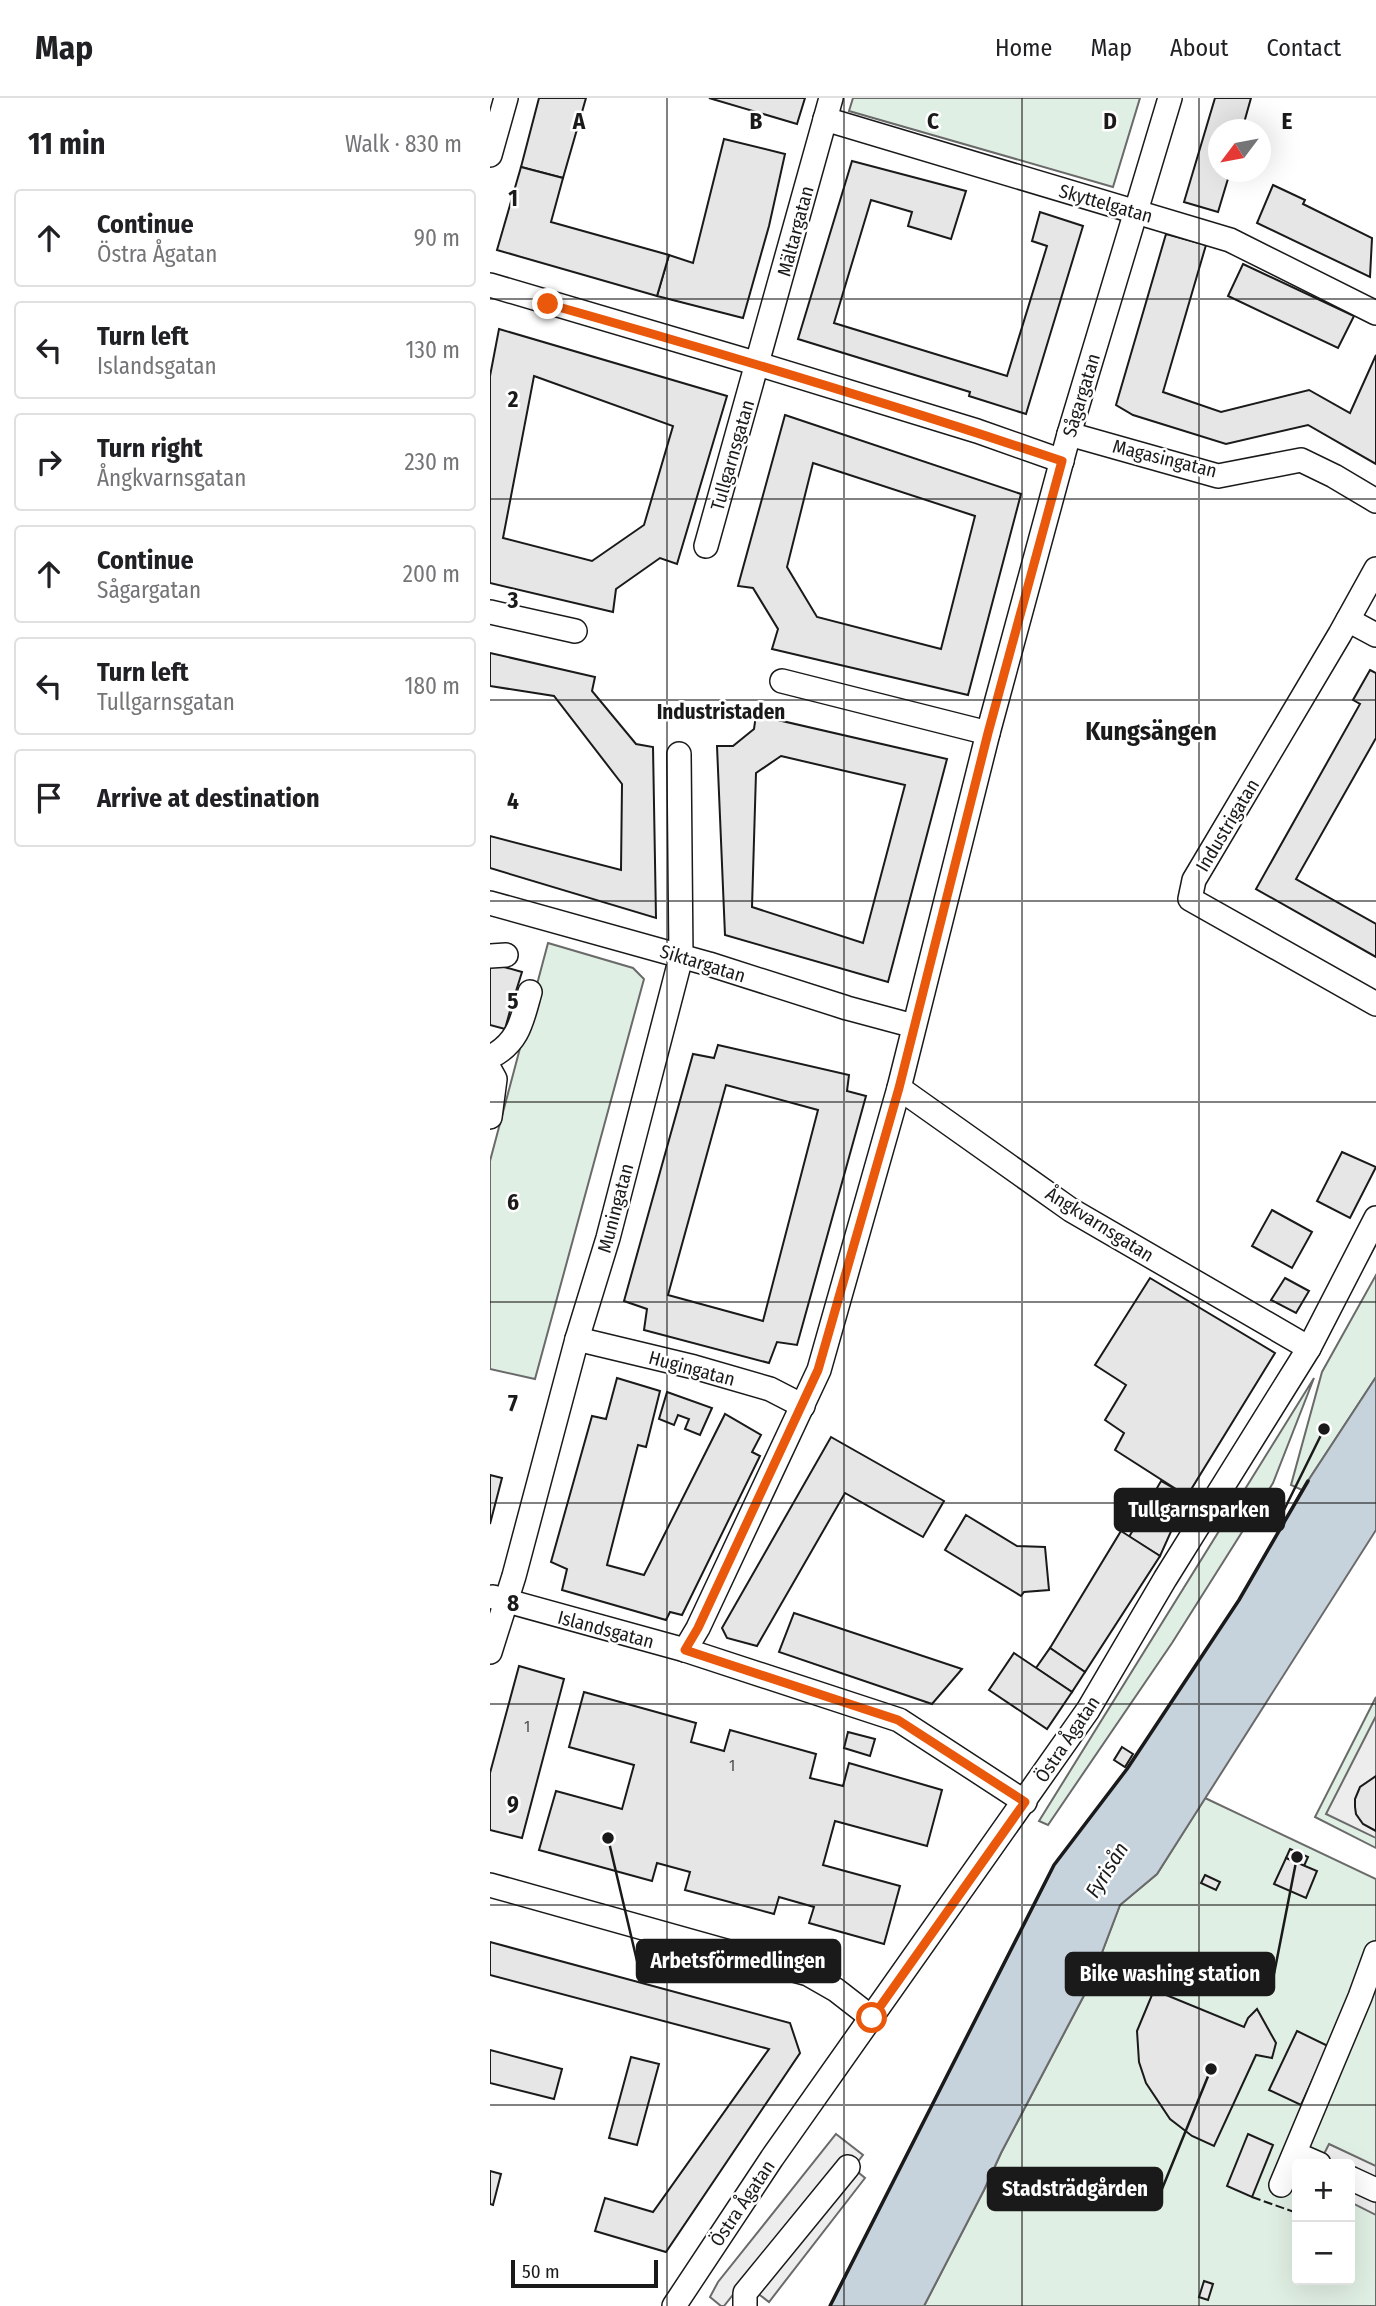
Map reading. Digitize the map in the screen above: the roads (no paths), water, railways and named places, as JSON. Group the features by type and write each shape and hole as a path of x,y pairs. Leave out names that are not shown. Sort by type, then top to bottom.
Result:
{"street":[{"path":"490,155 506,98"},
{"name":"Sågargatan","path":"914,1026 988,733 1069,434 1170,98"},
{"name":"Skyttelgatan","path":"828,109 1137,212 1230,240 1376,313"},
{"name":"Mältargatan","path":"758,364 828,109"},
{"path":"490,285 977,431 1062,461"},
{"name":"Tullgarnsgatan","path":"706,546 758,364"},
{"name":"Magasingatan","path":"1069,434 1218,475 1301,460 1376,501"},
{"name":"Industrigatan","path":"1376,569 1194,880 1191,899 1376,1004"},
{"path":"490,612 575,631"},
{"path":"1348,620 1376,635"},
{"path":"782,681 988,733"},
{"name":"Muningatan","path":"490,1652 498,1598 517,1563 608,1238 681,957 679,754"},
{"name":"Siktargatan","path":"490,903 914,1026"},
{"path":"490,1057 512,1043 530,992"},
{"path":"685,1650 698,1628 818,1370 899,1088 914,1026"},
{"path":"490,1070 495,1079 490,1116"},
{"name":"Ångkvarnsgatan","path":"899,1088 1071,1210 1309,1348"},
{"name":"Östra Ågatan","path":"674,2306 772,2158 1088,1710 1165,1579 1309,1348 1376,1217"},
{"name":"Hugingatan","path":"578,1339 694,1367 770,1389 803,1406"},
{"name":"Islandsgatan","path":"498,1598 685,1650 898,1720 1025,1802"},
{"path":"490,1885 808,1974 836,1990 872,2018"},
{"path":"1281,2185 1355,2010 1376,1953"},
{"path":"1296,2154 1308,2159"},
{"path":"745,2306 745,2293 848,2167"},
{"path":"1355,2180 1376,2190"}],"water":[{"name":"Fyrisån","path":"1376,1377 1376,1530 1157,1874 1120,1905 1090,1984 924,2306 830,2306 1054,1865 1127,1769 1239,1600 1302,1490"}],"place":[{"name":"Tullgarnsparken","path":"1324,1429"},
{"name":"Arbetsförmedlingen","path":"608,1838"},
{"name":"Bike washing station","path":"1297,1857"},
{"name":"Stadsträdgården","path":"1211,2069"}],"district":[{"name":"Industristaden","path":"721,712"},
{"name":"Kungsängen","path":"1151,731"}]}
